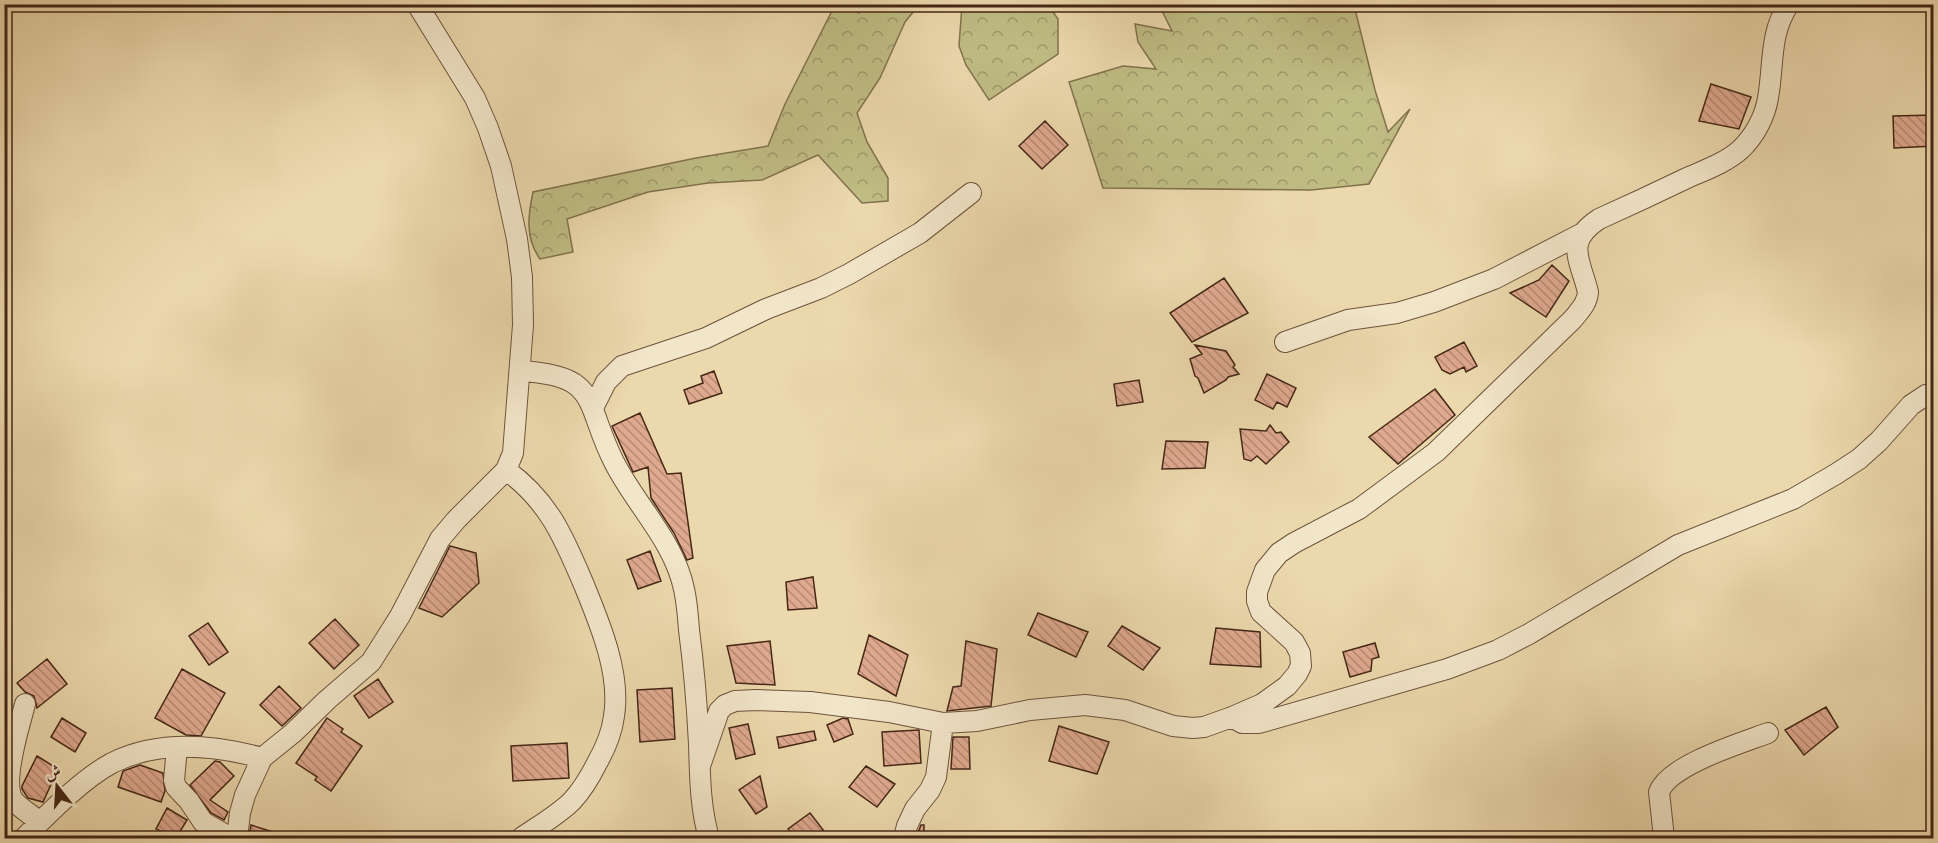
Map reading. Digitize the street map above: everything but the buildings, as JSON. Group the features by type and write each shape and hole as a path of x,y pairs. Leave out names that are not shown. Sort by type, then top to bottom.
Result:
{"street":[{"path":"237,838 245,795 262,758 371,662 400,616 440,539 506,470 513,453 523,325 522,277 517,239 501,166 488,128 475,98 417,4"},
{"path":"1285,342 1348,320 1397,313 1434,302 1494,279 1581,234 1599,219 1733,155 1746,143 1762,118 1768,99 1775,32 1789,4"},
{"path":"593,408 606,382 622,366 706,338 766,309 821,288 920,233 970,194"},
{"path":"700,766 719,711 725,705 735,701 810,702 889,712 943,723 977,722 1030,710 1073,705 1098,706 1125,710 1166,724 1193,728 1204,727 1262,704 1287,686 1301,666 1300,653 1294,642 1261,612 1257,592 1266,570 1279,553 1359,509 1436,452 1573,319 1585,305 1588,292 1577,254 1581,234"},
{"path":"520,371 561,376 573,381 586,394 611,456 678,568 684,589 694,669 700,792 709,838"},
{"path":"1232,717 1242,723 1259,723 1448,669 1498,650 1678,545 1793,499 1836,474 1859,459 1879,441 1911,405 1926,395 1934,393"},
{"path":"506,470 518,479 551,515 568,547 604,638 611,663 614,691 615,716 605,748 589,780 571,802 521,838"},
{"path":"26,704 15,743 9,786 15,802 40,822"},
{"path":"904,838 915,809 930,790 936,777 943,723"},
{"path":"1664,838 1659,792 1668,779 1714,753 1768,734"},
{"path":"177,748 174,780 176,787 189,801 198,830 231,838"},
{"path":"24,838 91,778 112,764 152,749 232,751 262,758"}],"green space":[{"path":"835,5 845,5 859,13 862,5 919,5 905,22 880,78 857,113 867,142 888,178 888,201 862,203 818,155 762,180 708,183 648,192 567,219 573,252 540,259 532,243 529,227 533,192 696,158 768,146 785,104"},
{"path":"962,5 1048,5 1058,19 1058,54 989,100 966,65 959,46"},
{"path":"1159,5 1354,5 1388,132 1410,109 1369,184 1311,190 1103,188 1069,82 1123,66 1156,69 1138,42 1135,24 1172,31"}]}
